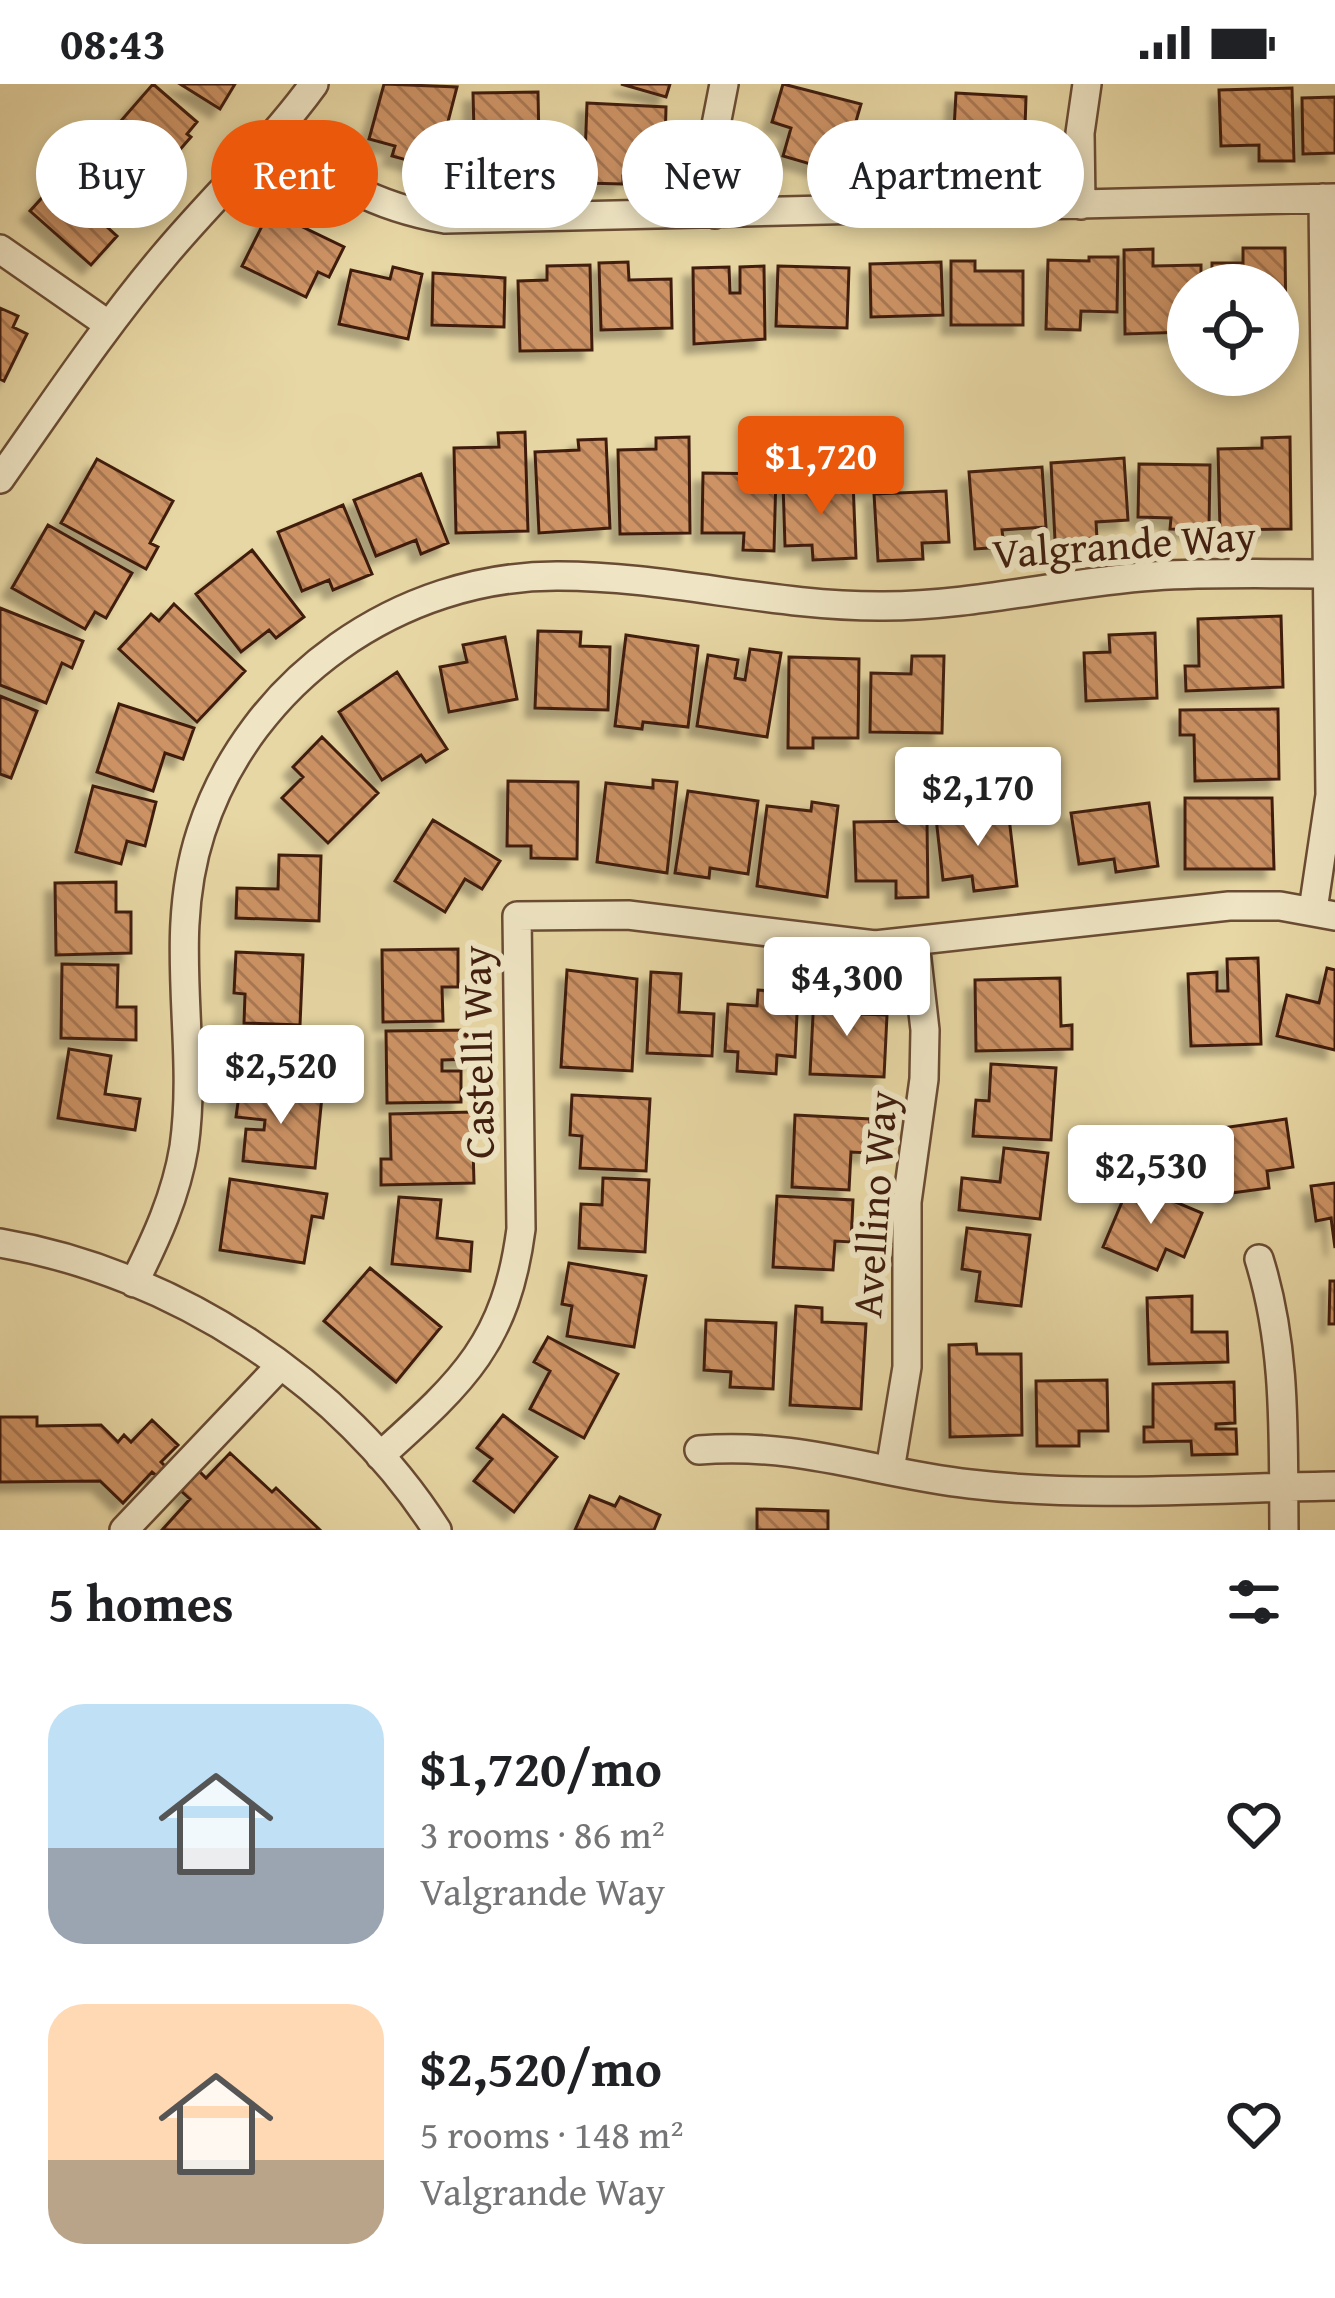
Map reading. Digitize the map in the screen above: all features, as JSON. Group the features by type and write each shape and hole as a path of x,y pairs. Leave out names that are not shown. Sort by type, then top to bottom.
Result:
{"street":[{"path":"286,120 314,84"},
{"path":"717,120 724,84"},
{"path":"1082,120 1087,84"},
{"path":"1084,205 1329,198 1330,795 1324,913"},
{"path":"378,203 445,219 622,216"},
{"path":"0,478 109,325 211,204"},
{"path":"0,249 109,325"},
{"name":"Valgrande Way","path":"134,1282 172,1198 184,1147 182,944 187,887 201,832 223,779 253,730 290,687 349,638 434,596 525,577 599,578 835,606 891,606 1154,576 1331,574"},
{"name":"Castelli Way","path":"380,1456 450,1392 479,1357 501,1318 515,1274 521,1229 517,916 628,915 842,944 915,942 1229,905 1324,913"},
{"name":"Avellino Way","path":"890,1470 907,1367 908,1202 924,1078 925,1030 915,942"},
{"path":"0,1243 62,1257 134,1282 225,1328 326,1403 380,1456 437,1530"},
{"path":"1259,1259 1274,1307 1281,1357 1284,1530"},
{"path":"124,1530 280,1366"},
{"path":"699,1450 794,1450 967,1484 1034,1489 1335,1486"}],"building":[{"path":"153,84 197,122 187,134 187,120 122,120"},
{"path":"180,84 235,84 220,109"},
{"path":"384,84 457,87 448,120 402,120 402,159 392,156 395,146 378,141 378,120 374,120"},
{"path":"621,84 670,84 666,97"},
{"path":"783,84 861,104 856,120 807,120 807,163 783,156 791,128 783,125 783,120 773,120"},
{"path":"1292,88 1294,161 1259,161 1259,145 1221,146 1219,90"},
{"path":"538,92 539,120 474,120 473,93"},
{"path":"956,93 1026,97 1025,120 955,120"},
{"path":"1335,97 1335,153 1303,154 1302,98"},
{"path":"587,103 666,107 666,120 622,120 622,184 598,183 598,120 586,120"},
{"path":"49,228 108,228 117,236 91,265"},
{"path":"261,228 305,228 344,247 329,277 318,272 306,297 242,266"},
{"path":"1243,248 1285,248 1285,264 1212,264 1243,263"},
{"path":"1153,249 1153,266 1167,266 1167,333 1125,334 1124,250"},
{"path":"1089,257 1118,257 1117,312 1081,311 1080,330 1046,329 1048,260 1089,261"},
{"path":"951,261 975,261 975,271 1023,271 1023,325 951,325"},
{"path":"628,262 629,280 671,279 672,328 601,330 599,263"},
{"path":"941,262 943,315 871,317 870,264"},
{"path":"590,265 592,350 520,351 518,281 547,280 547,266"},
{"path":"764,266 765,339 694,344 693,268 729,267 730,293 740,293 740,267"},
{"path":"778,266 849,268 847,328 776,326"},
{"path":"393,267 422,274 408,339 339,324 351,270 390,279"},
{"path":"433,273 505,278 504,327 432,325"},
{"path":"0,308 18,316 13,327 27,334 4,381 0,379"},
{"path":"525,432 528,531 456,533 454,448 499,447 498,433"},
{"path":"689,437 690,533 620,534 618,450 656,449 656,438"},
{"path":"1290,437 1291,529 1220,530 1218,449 1262,448 1262,438"},
{"path":"606,439 610,528 539,533 535,452 579,450 578,440"},
{"path":"1124,458 1128,520 1096,522 1097,538 1055,540 1051,463"},
{"path":"97,459 173,501 150,543 158,547 146,569 61,523"},
{"path":"1139,464 1210,465 1209,530 1170,529 1171,518 1138,517"},
{"path":"1042,467 1046,527 1002,530 1004,547 975,549 969,472"},
{"path":"703,473 776,474 774,551 743,550 744,533 702,533"},
{"path":"421,474 448,543 421,554 416,540 376,556 354,500"},
{"path":"853,481 856,558 813,560 812,545 785,546 783,483"},
{"path":"946,491 949,542 922,543 923,559 878,561 874,494"},
{"path":"343,505 372,574 333,590 329,580 302,591 278,532"},
{"path":"48,525 132,573 106,618 95,612 85,629 12,588"},
{"path":"252,550 304,617 276,638 269,630 241,652 196,594"},
{"path":"174,604 245,671 197,722 119,649 151,614 159,621"},
{"path":"0,608 83,641 72,668 62,663 46,703 0,685"},
{"path":"1281,616 1283,687 1186,691 1185,666 1199,666 1198,619"},
{"path":"538,631 581,632 580,646 610,647 608,710 535,708"},
{"path":"1155,633 1157,698 1086,701 1084,653 1110,652 1109,635"},
{"path":"626,635 698,646 688,727 643,722 642,729 615,726"},
{"path":"505,637 517,699 449,712 440,667 467,662 463,645"},
{"path":"750,649 781,653 767,737 697,726 708,655 738,660 735,678 745,680"},
{"path":"912,656 944,656 942,733 870,732 871,673 911,674"},
{"path":"789,657 859,659 858,738 813,738 813,748 788,748"},
{"path":"397,672 447,749 426,762 421,755 382,780 339,712"},
{"path":"0,696 37,711 11,778 0,774"},
{"path":"119,704 194,728 183,759 165,753 153,791 97,772"},
{"path":"1278,709 1279,779 1195,781 1194,735 1180,735 1180,710"},
{"path":"322,737 378,793 328,843 282,798 303,777 293,767"},
{"path":"653,780 677,782 667,873 597,862 606,783 653,788"},
{"path":"508,781 578,782 577,859 531,858 531,846 507,846"},
{"path":"93,786 156,802 145,846 127,841 121,864 76,852"},
{"path":"688,791 758,801 748,874 710,868 709,878 675,873"},
{"path":"1185,798 1272,798 1274,869 1185,869"},
{"path":"812,802 838,806 827,897 757,886 767,806 811,811"},
{"path":"1149,803 1158,866 1116,872 1114,859 1079,864 1071,813"},
{"path":"1008,809 1017,886 974,891 972,876 943,880 936,818"},
{"path":"433,820 500,861 482,889 465,879 445,912 395,881"},
{"path":"927,821 928,897 896,898 896,881 856,881 854,822"},
{"path":"279,855 321,856 319,921 236,918 237,888 278,889"},
{"path":"116,882 116,912 131,912 131,953 56,955 55,883"},
{"path":"458,949 458,987 442,987 443,1021 383,1022 382,950"},
{"path":"236,952 303,955 300,1025 244,1023 245,994 234,993"},
{"path":"1258,958 1261,1044 1191,1046 1188,974 1217,972 1217,991 1228,991 1227,959"},
{"path":"62,964 118,965 117,1007 136,1007 136,1040 61,1038"},
{"path":"1327,968 1335,970 1335,1050 1277,1036 1287,995 1319,1003"},
{"path":"567,970 637,979 632,1071 561,1067"},
{"path":"651,972 681,974 679,1012 714,1014 712,1056 647,1053"},
{"path":"1060,978 1061,1026 1072,1025 1072,1049 976,1051 975,980"},
{"path":"758,990 798,993 795,1057 777,1055 776,1074 737,1071 738,1052 725,1051 728,1004 757,1006"},
{"path":"814,996 860,999 860,1014 887,1015 884,1077 810,1074"},
{"path":"473,1030 473,1059 442,1060 442,1071 461,1071 461,1102 387,1103 386,1031"},
{"path":"69,1049 111,1056 105,1094 140,1099 135,1130 58,1118"},
{"path":"991,1064 1056,1068 1051,1140 973,1136 976,1100 989,1101"},
{"path":"240,1088 322,1096 315,1168 243,1161 246,1129 264,1130 265,1120 236,1117"},
{"path":"572,1095 650,1099 646,1171 580,1168 582,1136 570,1135"},
{"path":"472,1112 474,1183 381,1185 381,1159 391,1159 390,1114"},
{"path":"795,1115 870,1119 869,1153 851,1152 849,1190 792,1187"},
{"path":"1286,1119 1293,1167 1267,1171 1269,1188 1224,1194 1215,1129"},
{"path":"1004,1148 1048,1153 1040,1219 959,1210 962,1178 1000,1182"},
{"path":"603,1178 649,1180 645,1252 579,1248 581,1204 602,1205"},
{"path":"230,1179 327,1194 323,1218 312,1216 304,1263 220,1250"},
{"path":"1130,1183 1202,1213 1184,1257 1166,1249 1157,1270 1103,1247"},
{"path":"1335,1183 1335,1248 1331,1218 1316,1221 1311,1186"},
{"path":"777,1196 853,1200 851,1242 835,1241 833,1270 773,1267"},
{"path":"399,1197 441,1200 437,1238 472,1242 470,1271 392,1264"},
{"path":"967,1228 1030,1235 1021,1306 976,1301 980,1272 962,1269"},
{"path":"569,1263 646,1276 634,1347 567,1336 572,1306 562,1304"},
{"path":"370,1268 441,1327 396,1382 324,1321"},
{"path":"1330,1281 1335,1281 1335,1324 1329,1324"},
{"path":"1192,1296 1192,1332 1227,1332 1228,1362 1149,1364 1147,1298"},
{"path":"796,1306 822,1308 822,1322 866,1324 861,1409 790,1405"},
{"path":"706,1320 776,1323 773,1389 730,1387 731,1372 704,1370"},
{"path":"548,1337 618,1374 584,1438 530,1409 550,1371 534,1362"},
{"path":"976,1344 977,1354 1021,1354 1022,1435 950,1437 949,1345"},
{"path":"1107,1380 1108,1431 1079,1431 1079,1446 1037,1446 1036,1381"},
{"path":"1234,1382 1235,1423 1216,1424 1216,1429 1236,1429 1237,1454 1192,1455 1191,1441 1144,1442 1144,1427 1153,1427 1153,1384"},
{"path":"503,1415 557,1457 514,1512 474,1481 492,1459 477,1448"},
{"path":"0,1417 37,1417 37,1426 101,1425 118,1442 124,1435 131,1442 152,1420 178,1445 161,1462 167,1468 158,1477 152,1472 123,1503 100,1481 0,1482"},
{"path":"230,1453 320,1530 162,1530 190,1499 181,1491 199,1471 206,1478"},
{"path":"590,1496 615,1506 620,1497 660,1515 654,1530 575,1530"},
{"path":"757,1509 828,1511 828,1530 757,1530"}]}
